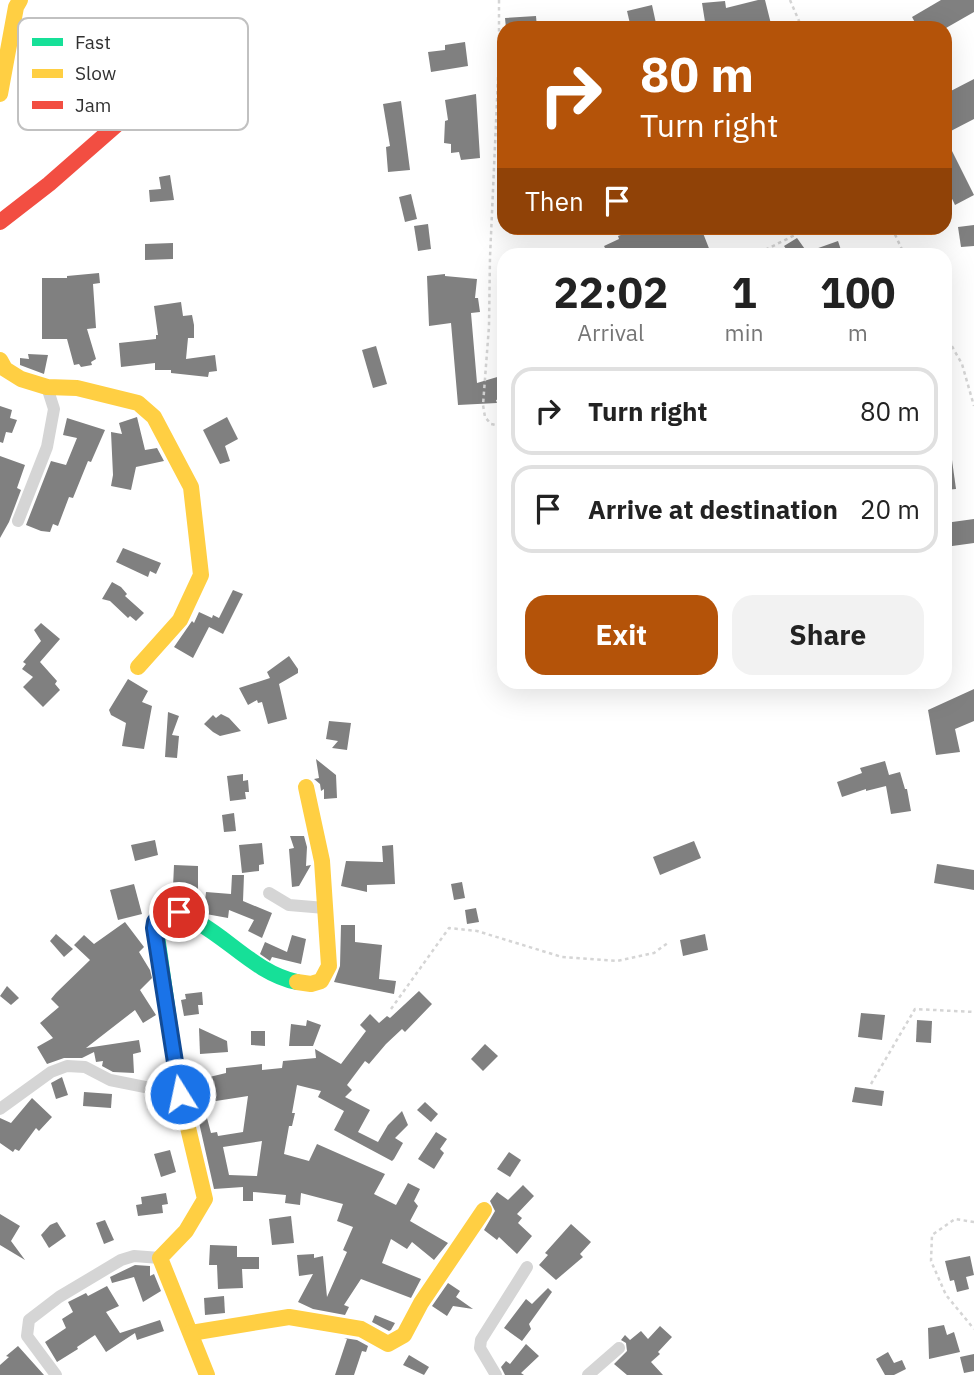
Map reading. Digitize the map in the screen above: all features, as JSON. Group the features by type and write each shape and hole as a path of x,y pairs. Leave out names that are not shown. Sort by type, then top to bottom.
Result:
{"street":[{"path":"0,94 16,7 20,0"},
{"path":"0,222 49,184 111,130"},
{"path":"0,360 5,369 21,379 47,387 77,388 138,403 154,417 191,487 201,575 180,620 138,667"},
{"path":"18,521 47,447 54,409 47,387"},
{"path":"56,1375 27,1336 29,1320 59,1297 121,1260 134,1256 160,1258 169,1252 205,1203 180,1094 154,928 159,915 164,911 179,912 213,933 269,975 291,983 313,984 321,981 329,966 323,862 306,787"},
{"path":"269,893 289,905 326,908"},
{"path":"0,1109 51,1072 67,1066 85,1067 110,1080 180,1094"},
{"path":"191,1333 289,1317 361,1328 388,1344 398,1340 404,1335 421,1303 484,1210"},
{"path":"160,1258 207,1375"},
{"path":"496,1375 480,1348 481,1340 527,1267"},
{"path":"588,1375 618,1348"}],"path":[{"path":"499,0 499,21"},
{"path":"790,0 799,21"},
{"path":"497,106 489,326 483,405 485,417 491,424 497,425"},
{"path":"770,248 795,235"},
{"path":"952,346 962,364 974,406"},
{"path":"391,1009 449,928 477,930 562,957 617,961 654,953 669,942"},
{"path":"872,1084 915,1009 974,1012"},
{"path":"974,1222 955,1219 932,1235 931,1261 946,1295 974,1329"}],"building":[{"path":"765,0 770,21 705,21 702,3 725,1 726,8"},
{"path":"941,0 974,0 974,12 952,25 952,21 914,21 912,17"},
{"path":"652,5 655,21 629,21 627,11"},
{"path":"536,16 536,21 505,21 505,18"},
{"path":"465,42 468,66 431,72 428,52 445,50 445,45"},
{"path":"974,79 974,119 952,130 952,90"},
{"path":"476,94 480,158 461,160 459,152 451,153 451,144 444,143 445,121 448,120 445,100"},
{"path":"401,101 410,170 388,172 386,147 390,146 383,104"},
{"path":"952,151 974,195 955,205 952,199"},
{"path":"170,175 174,200 150,202 149,190 161,189 159,177"},
{"path":"411,194 417,219 405,222 399,197"},
{"path":"428,224 431,249 418,251 414,226"},
{"path":"974,225 974,246 961,247 958,227"},
{"path":"704,235 709,248 605,248 604,246 619,239 618,236"},
{"path":"797,238 804,248 785,248 784,246"},
{"path":"838,241 840,248 818,248"},
{"path":"173,243 173,259 145,260 145,244"},
{"path":"99,273 100,283 93,284 96,328 87,329 96,359 91,362 92,365 81,367 79,364 74,365 67,339 42,339 42,278 67,278"},
{"path":"445,274 477,279 475,298 478,298 480,312 471,313 477,383 497,377 497,403 458,405 451,323 429,326 427,276"},
{"path":"181,302 183,316 192,315 194,325 194,338 188,338 186,359 215,355 217,371 209,372 208,377 155,370 155,363 121,367 119,343 156,339 158,335 154,306"},
{"path":"376,346 387,384 373,388 362,350"},
{"path":"28,354 48,355 44,374 20,365 20,358 29,359"},
{"path":"0,406 12,410 10,418 17,420 12,433 6,432 3,443 0,442"},
{"path":"137,417 145,450 157,448 164,461 136,467 131,490 111,486 111,432 122,434 119,423"},
{"path":"227,417 238,439 225,446 230,461 220,464 203,430"},
{"path":"67,418 105,430 91,462 88,461 73,498 69,497 58,526 53,524 50,532 41,531 26,525 51,461 66,465 77,438 63,435"},
{"path":"0,456 25,465 17,488 21,490 0,538"},
{"path":"952,460 956,489 952,489"},
{"path":"974,519 974,543 952,546 952,522"},
{"path":"123,548 161,563 156,574 150,571 148,577 116,562"},
{"path":"112,582 121,587 127,594 125,596 144,613 136,621 130,616 128,618 110,601 102,599"},
{"path":"233,590 243,594 223,634 209,627 193,658 174,647 192,621 194,623 199,612 219,618"},
{"path":"41,623 60,639 40,662 57,681 55,684 60,690 43,707 23,687 33,677 22,669 26,664 23,662 41,641 34,630"},
{"path":"289,656 298,673 279,684 287,719 268,724 262,702 258,703 257,700 248,705 239,688 270,678 267,672"},
{"path":"128,679 148,691 142,702 152,706 144,749 122,746 126,723 111,715 109,710"},
{"path":"974,689 974,721 955,729 960,752 936,755 928,710"},
{"path":"168,712 179,716 172,735 179,736 177,758 165,757"},
{"path":"221,714 229,718 241,731 220,736 204,724 213,715 216,718"},
{"path":"329,721 351,723 347,750 332,748 338,741 326,739"},
{"path":"316,759 336,775 337,798 324,799 324,789 321,791 320,784 314,779 319,778"},
{"path":"885,761 889,775 900,772 907,789 911,811 891,814 886,786 842,797 837,782 862,773 860,768"},
{"path":"243,774 243,781 248,780 249,792 245,792 246,799 230,801 227,776"},
{"path":"234,813 236,831 224,832 222,815"},
{"path":"290,836 304,836 307,847 306,866 311,865 299,886 292,887 289,849 294,848"},
{"path":"155,840 158,855 135,861 131,845"},
{"path":"694,841 701,858 660,875 653,857"},
{"path":"262,843 264,864 259,865 259,871 242,873 239,845"},
{"path":"393,845 395,884 367,885 367,892 341,886 346,861 383,862 382,846"},
{"path":"937,864 974,870 974,890 934,883"},
{"path":"174,865 198,866 198,890 180,890 180,885 173,887"},
{"path":"232,875 244,875 243,901 272,913 262,938 248,931 254,920 229,910 228,918 206,914 206,892 231,894"},
{"path":"462,882 465,898 454,900 451,884"},
{"path":"134,884 142,914 118,920 110,890"},
{"path":"476,908 479,922 467,924 465,910"},
{"path":"125,922 144,947 139,952 152,978 140,990 156,1015 143,1023 135,1010 86,1048 139,1040 141,1052 133,1054 134,1073 113,1072 102,1066 103,1061 96,1062 94,1052 82,1058 64,1058 47,1064 37,1047 53,1038 40,1023 59,1007 51,999 90,960 74,945 84,935 94,944"},
{"path":"341,925 355,925 355,942 382,945 379,979 396,981 394,994 334,982 340,966"},
{"path":"56,934 73,949 64,957 50,941"},
{"path":"705,934 708,950 683,956 680,940"},
{"path":"292,935 306,939 301,964 272,957 270,961 260,954 265,942 287,952"},
{"path":"7,986 19,998 11,1005 0,996"},
{"path":"419,991 432,1004 405,1032 402,1029 386,1044 369,1064 365,1061 347,1085 352,1090 345,1097 370,1110 358,1132 378,1142 388,1125 402,1111 408,1125 395,1138 403,1143 394,1159 392,1161 334,1130 344,1111 318,1097 321,1091 297,1085 292,1113 295,1113 292,1126 289,1126 284,1154 309,1161 317,1144 385,1174 374,1194 396,1205 408,1183 420,1189 414,1201 418,1206 410,1221 448,1243 434,1260 412,1242 407,1249 391,1239 382,1263 421,1279 411,1298 361,1279 344,1305 349,1307 345,1315 313,1309 298,1302 313,1274 299,1276 297,1255 314,1254 314,1258 323,1256 327,1297 347,1252 343,1250 353,1227 337,1221 343,1204 301,1193 300,1205 285,1203 286,1195 253,1192 253,1201 243,1201 243,1187 214,1189 191,1087 199,1086 197,1080 226,1073 226,1068 262,1064 262,1070 282,1068 283,1061 316,1058 315,1049 341,1064 366,1031 360,1025 370,1014 379,1023 387,1016 390,1018","holes":["248,1096 243,1132 218,1136 217,1132 211,1133 203,1103","262,1141 257,1176 229,1175 223,1147"]},
{"path":"202,992 203,1005 198,1005 199,1014 184,1016 181,1000 186,999 185,994"},
{"path":"861,1013 885,1015 882,1040 858,1037"},
{"path":"307,1020 321,1025 313,1046 289,1046 291,1024 306,1026"},
{"path":"917,1020 932,1021 931,1043 916,1042"},
{"path":"199,1028 227,1041 228,1052 200,1054"},
{"path":"251,1031 265,1031 265,1046 251,1045"},
{"path":"485,1044 498,1056 483,1071 471,1059"},
{"path":"62,1077 68,1095 56,1099 51,1083"},
{"path":"855,1087 884,1091 882,1106 852,1102"},
{"path":"84,1092 112,1094 111,1108 83,1106"},
{"path":"32,1098 52,1117 39,1131 36,1128 19,1151 15,1149 13,1152 0,1143 0,1118 11,1123"},
{"path":"425,1102 438,1114 431,1122 417,1110"},
{"path":"436,1132 447,1139 440,1149 444,1153 434,1169 418,1159"},
{"path":"170,1150 176,1172 161,1177 154,1154"},
{"path":"509,1152 521,1160 510,1177 497,1169"},
{"path":"523,1185 534,1196 517,1214 522,1218 518,1223 532,1236 517,1254 499,1237 497,1240 484,1230 495,1211 490,1201 497,1192 508,1200"},
{"path":"166,1193 168,1204 162,1205 163,1213 138,1216 136,1205 142,1204 141,1197"},
{"path":"0,1214 20,1226 11,1241 25,1260 0,1245"},
{"path":"291,1216 294,1243 272,1245 269,1219"},
{"path":"105,1220 114,1240 104,1244 96,1223"},
{"path":"57,1222 66,1236 49,1248 41,1235"},
{"path":"571,1224 591,1242 580,1254 583,1257 556,1280 539,1265 548,1255 545,1253"},
{"path":"210,1245 237,1246 237,1257 259,1257 259,1269 242,1269 243,1288 218,1289 217,1265 209,1265"},
{"path":"970,1256 974,1275 966,1277 969,1289 957,1292 954,1280 950,1281 945,1261"},
{"path":"135,1265 150,1266 150,1276 154,1274 161,1291 143,1302 134,1277 112,1283 110,1277"},
{"path":"448,1283 460,1291 456,1297 473,1309 453,1306 447,1316 432,1306"},
{"path":"107,1286 119,1306 106,1312 120,1333 160,1320 164,1331 137,1340 135,1333 106,1352 95,1335 57,1362 45,1342 66,1328 62,1319 73,1312 68,1302"},
{"path":"548,1288 552,1292 529,1324 531,1329 522,1341 504,1328 526,1299 532,1304"},
{"path":"224,1296 225,1313 205,1315 204,1298"},
{"path":"375,1315 395,1323 391,1330 372,1322"},
{"path":"944,1325 947,1335 954,1332 960,1352 929,1359 928,1328"},
{"path":"660,1326 672,1337 651,1362 663,1375 627,1375 614,1364 627,1351 626,1343 621,1340 625,1335 630,1340 641,1331 648,1339"},
{"path":"344,1338 357,1340 368,1346 366,1352 362,1351 354,1375 335,1375 347,1339"},
{"path":"526,1344 539,1356 521,1373 524,1375 505,1375 501,1367 506,1361 510,1364"},
{"path":"18,1346 44,1375 0,1375 0,1365"},
{"path":"888,1352 894,1363 902,1360 906,1369 894,1375 885,1375 876,1359"},
{"path":"974,1354 974,1371 964,1373 960,1357"},
{"path":"409,1355 429,1367 424,1375 403,1365"}],"traffic: fast":[{"path":"176,1069 155,922 164,911 199,923 261,967 297,982"}],"traffic: slow":[{"path":"0,94 16,7 20,0"},
{"path":"0,360 5,369 21,379 47,387 77,388 138,403 154,417 191,487 201,575 180,620 138,667"},
{"path":"297,982 311,984 321,981 329,966 322,861 306,787"},
{"path":"176,1069 205,1199 186,1231 160,1258 207,1375"},
{"path":"191,1333 289,1317 361,1329 388,1344 404,1335 421,1303 484,1210"}],"traffic: jam":[{"path":"0,222 49,184 111,130"}],"route":[{"path":"179,912 164,911 159,915 154,928 180,1094"}]}
